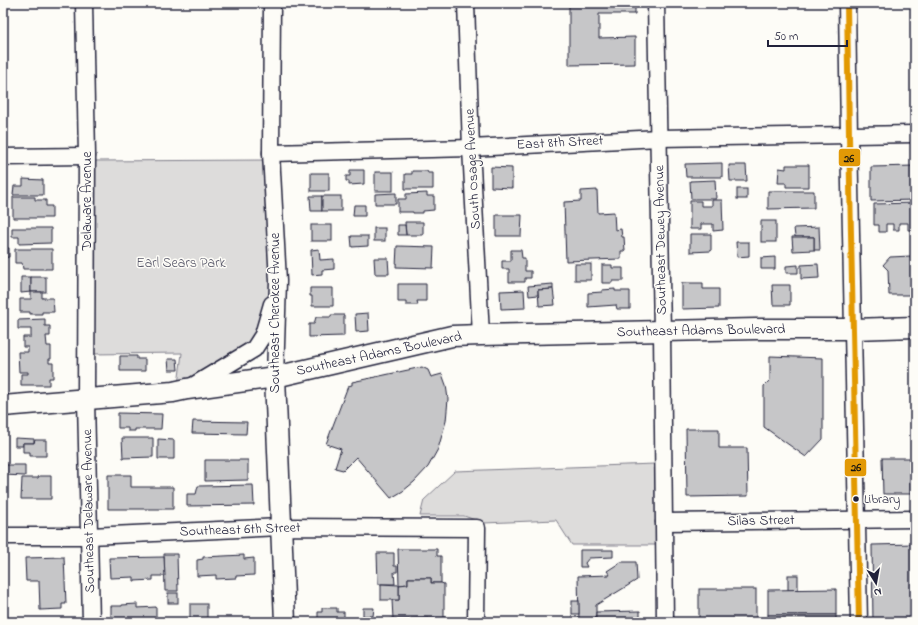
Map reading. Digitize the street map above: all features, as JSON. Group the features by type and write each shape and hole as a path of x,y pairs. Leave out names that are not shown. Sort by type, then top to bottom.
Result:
{"main road":[{"name":"Southeast Adams Boulevard","path":"3,406 173,392 275,377 452,336 915,327"},
{"name":"Southeast Cherokee Avenue","path":"275,377 284,622"}],"street":[{"name":"Delaware Avenue","path":"84,3 87,156 86,400"},
{"name":"Southeast Cherokee Avenue","path":"272,3 271,153 278,281 275,377"},
{"name":"South Osage Avenue","path":"466,3 471,148 481,335"},
{"name":"Southeast Dewey Avenue","path":"656,3 662,332 665,622"},
{"path":"848,3 849,136 859,622"},
{"name":"East 8th Street","path":"271,153 471,148 659,138 915,134"},
{"path":"3,157 87,156"},
{"path":"187,389 254,349 263,335 278,281"},
{"name":"Southeast Delaware Avenue","path":"86,400 91,622"},
{"name":"Silas Street","path":"664,522 915,520"},
{"name":"Southeast 6th Street","path":"3,536 90,536 280,527 477,528 476,622"}],"green space":[{"name":"Earl Sears Park","path":"266,160 272,285 250,346 189,383 178,385 182,353 91,354 92,161"},
{"path":"655,464 656,545 572,545 556,520 484,523 464,516 420,516 424,500 455,471"}],"building":[{"path":"569,3 635,3 635,14 599,14 599,38 635,37 635,64 569,65"},
{"path":"914,3 915,90 912,90"},
{"path":"722,163 722,177 686,177 685,164"},
{"path":"729,165 746,165 747,181 730,181"},
{"path":"786,165 809,165 809,187 786,187 786,183 778,183 779,168 786,169"},
{"path":"915,166 915,200 871,201 871,167"},
{"path":"491,167 512,168 512,188 491,187"},
{"path":"350,170 364,170 364,184 349,185 349,181 346,181 346,176 350,176"},
{"path":"412,171 427,171 428,173 433,173 433,189 405,189 405,174 412,174"},
{"path":"375,172 393,172 393,191 375,191"},
{"path":"311,173 329,173 329,191 311,191"},
{"path":"23,179 43,180 43,195 13,195 14,186 23,186"},
{"path":"715,180 716,199 691,199 690,181"},
{"path":"737,189 747,189 747,199 737,199"},
{"path":"597,190 598,213 614,212 615,230 621,229 622,237 624,237 625,251 621,251 621,259 566,261 564,202 581,201 581,191"},
{"path":"768,191 814,191 814,208 768,209"},
{"path":"396,193 396,204 375,204 375,194"},
{"path":"427,193 427,196 434,196 434,210 423,211 423,213 398,212 398,199 406,199 406,194"},
{"path":"310,196 322,196 322,211 311,211"},
{"path":"322,196 341,196 341,211 322,211"},
{"path":"13,197 35,197 35,200 46,200 46,206 52,206 52,218 13,218"},
{"path":"712,200 722,200 723,230 713,231 713,224 701,224 701,229 690,229 690,201 701,201 701,206 712,206"},
{"path":"915,203 915,222 913,222 913,230 908,230 908,223 899,223 899,230 893,230 893,224 886,224 886,232 879,232 879,225 874,225 874,204"},
{"path":"354,205 365,205 365,216 353,216"},
{"path":"496,215 522,215 521,236 496,236"},
{"path":"761,221 776,221 776,242 761,242"},
{"path":"405,222 423,222 423,235 406,235"},
{"path":"311,225 332,225 332,241 311,241"},
{"path":"398,225 405,225 406,235 398,235"},
{"path":"819,227 820,250 814,250 814,237 795,237 794,228"},
{"path":"12,228 51,228 51,243 19,244 19,237 12,237"},
{"path":"374,228 385,228 385,241 374,241"},
{"path":"690,234 711,234 711,251 690,252"},
{"path":"351,236 368,236 368,246 352,247"},
{"path":"792,237 814,237 814,250 793,251"},
{"path":"736,242 749,242 749,256 737,257"},
{"path":"397,246 434,247 433,268 396,267"},
{"path":"3,248 9,248 9,257 3,258"},
{"path":"15,249 52,249 52,269 23,269 22,263 15,263"},
{"path":"319,249 320,260 334,259 334,269 322,270 322,274 312,275 311,250"},
{"path":"511,250 521,250 522,258 525,258 525,271 531,271 531,278 525,278 525,282 509,282 509,269 502,269 502,261 511,261"},
{"path":"911,256 911,259 915,259 915,295 889,295 888,270 883,265 890,257"},
{"path":"775,257 775,269 761,269 761,258"},
{"path":"374,258 388,258 389,274 375,274"},
{"path":"575,264 591,264 591,280 575,280"},
{"path":"818,264 819,278 801,279 801,265"},
{"path":"602,265 612,265 612,268 623,268 623,281 602,283"},
{"path":"798,265 798,273 786,273 786,266"},
{"path":"21,277 31,277 31,292 21,293"},
{"path":"31,277 46,277 46,292 31,292"},
{"path":"682,283 703,283 703,289 719,289 719,308 682,309"},
{"path":"398,284 426,284 426,301 417,301 418,305 406,305 406,302 398,302"},
{"path":"553,284 553,289 538,290 538,295 529,296 528,286"},
{"path":"772,285 790,285 790,305 773,305"},
{"path":"310,288 333,288 333,306 312,306"},
{"path":"553,289 555,305 539,306 538,290"},
{"path":"615,289 615,291 630,291 630,309 617,309 616,305 588,307 588,293"},
{"path":"524,290 525,308 501,309 500,291"},
{"path":"31,292 42,292 42,298 53,298 54,312 30,314 30,312 20,312 20,299 31,299"},
{"path":"368,313 369,331 356,332 355,314"},
{"path":"331,315 344,315 344,336 309,337 309,324 314,324 316,317 331,317"},
{"path":"45,319 45,326 50,326 50,336 46,336 47,346 51,346 51,359 49,359 49,363 53,363 53,378 49,378 49,385 21,385 21,374 28,374 28,372 19,372 18,352 28,352 28,347 23,347 23,337 31,337 31,329 18,329 18,320"},
{"path":"120,356 137,356 137,359 145,359 145,371 120,371"},
{"path":"770,356 823,358 823,439 806,457 764,427 764,386 770,380"},
{"path":"168,359 177,359 178,370 169,370"},
{"path":"422,367 428,370 431,377 442,374 446,385 448,399 446,421 438,449 428,467 414,482 391,498 356,457 343,470 335,468 341,449 326,444 348,386 352,385 352,382"},
{"path":"118,413 162,414 161,429 135,429 135,431 128,431 128,428 118,428"},
{"path":"193,421 247,422 246,434 192,433"},
{"path":"686,429 719,429 719,448 747,448 748,496 687,497"},
{"path":"15,438 34,439 34,443 23,443 23,446 15,446"},
{"path":"122,438 153,438 153,457 123,458"},
{"path":"158,439 174,440 174,459 158,459"},
{"path":"35,440 46,440 46,456 30,456 30,452 23,452 23,443 34,443"},
{"path":"882,458 910,458 911,494 883,494"},
{"path":"205,460 248,460 248,480 205,481"},
{"path":"3,465 25,465 25,476 3,475"},
{"path":"108,475 131,475 131,487 173,487 173,509 108,509"},
{"path":"39,476 51,476 51,499 21,499 22,478 38,478"},
{"path":"253,485 254,505 187,506 187,494 196,494 198,486"},
{"path":"915,544 915,622 873,622 872,545"},
{"path":"398,549 437,549 437,556 441,556 441,583 431,583 431,578 408,578 408,584 399,585"},
{"path":"580,550 613,550 613,557 589,558 585,563 587,567 580,567"},
{"path":"377,553 394,553 394,566 397,566 397,572 394,572 395,584 378,584"},
{"path":"164,554 177,554 178,591 165,591"},
{"path":"244,555 244,559 254,558 254,575 216,579 216,575 197,576 197,560 203,559 203,557"},
{"path":"64,557 66,604 62,604 62,609 40,610 39,581 26,581 25,558"},
{"path":"164,557 165,576 153,576 153,580 134,581 134,577 110,578 109,558"},
{"path":"621,562 636,562 637,580 596,605 596,620 579,620 578,576 610,575 607,571"},
{"path":"788,575 798,575 798,590 788,590"},
{"path":"408,578 431,578 431,583 444,584 444,618 393,619 392,600 399,600 399,585 408,584"},
{"path":"381,584 399,585 399,600 381,600"},
{"path":"699,589 756,589 756,622 699,622"},
{"path":"836,589 836,615 768,615 768,590"},
{"path":"168,593 178,593 178,603 168,603"},
{"path":"572,601 579,601 579,614 572,614"},
{"path":"137,604 137,608 156,607 156,622 111,622 111,606"},
{"path":"190,604 207,604 207,622 190,622"},
{"path":"322,608 337,608 337,612 344,612 344,622 318,622 318,612 322,612"},
{"path":"363,608 374,608 373,616 363,616"},
{"path":"640,611 640,619 596,620 596,612"},
{"path":"768,615 836,615 836,622 768,622"},
{"path":"391,618 429,618 429,622 391,622"}],"transit line":[{"name":"26","path":"847,3 859,622"}],"place":[{"name":"Library","path":"856,499"}]}
